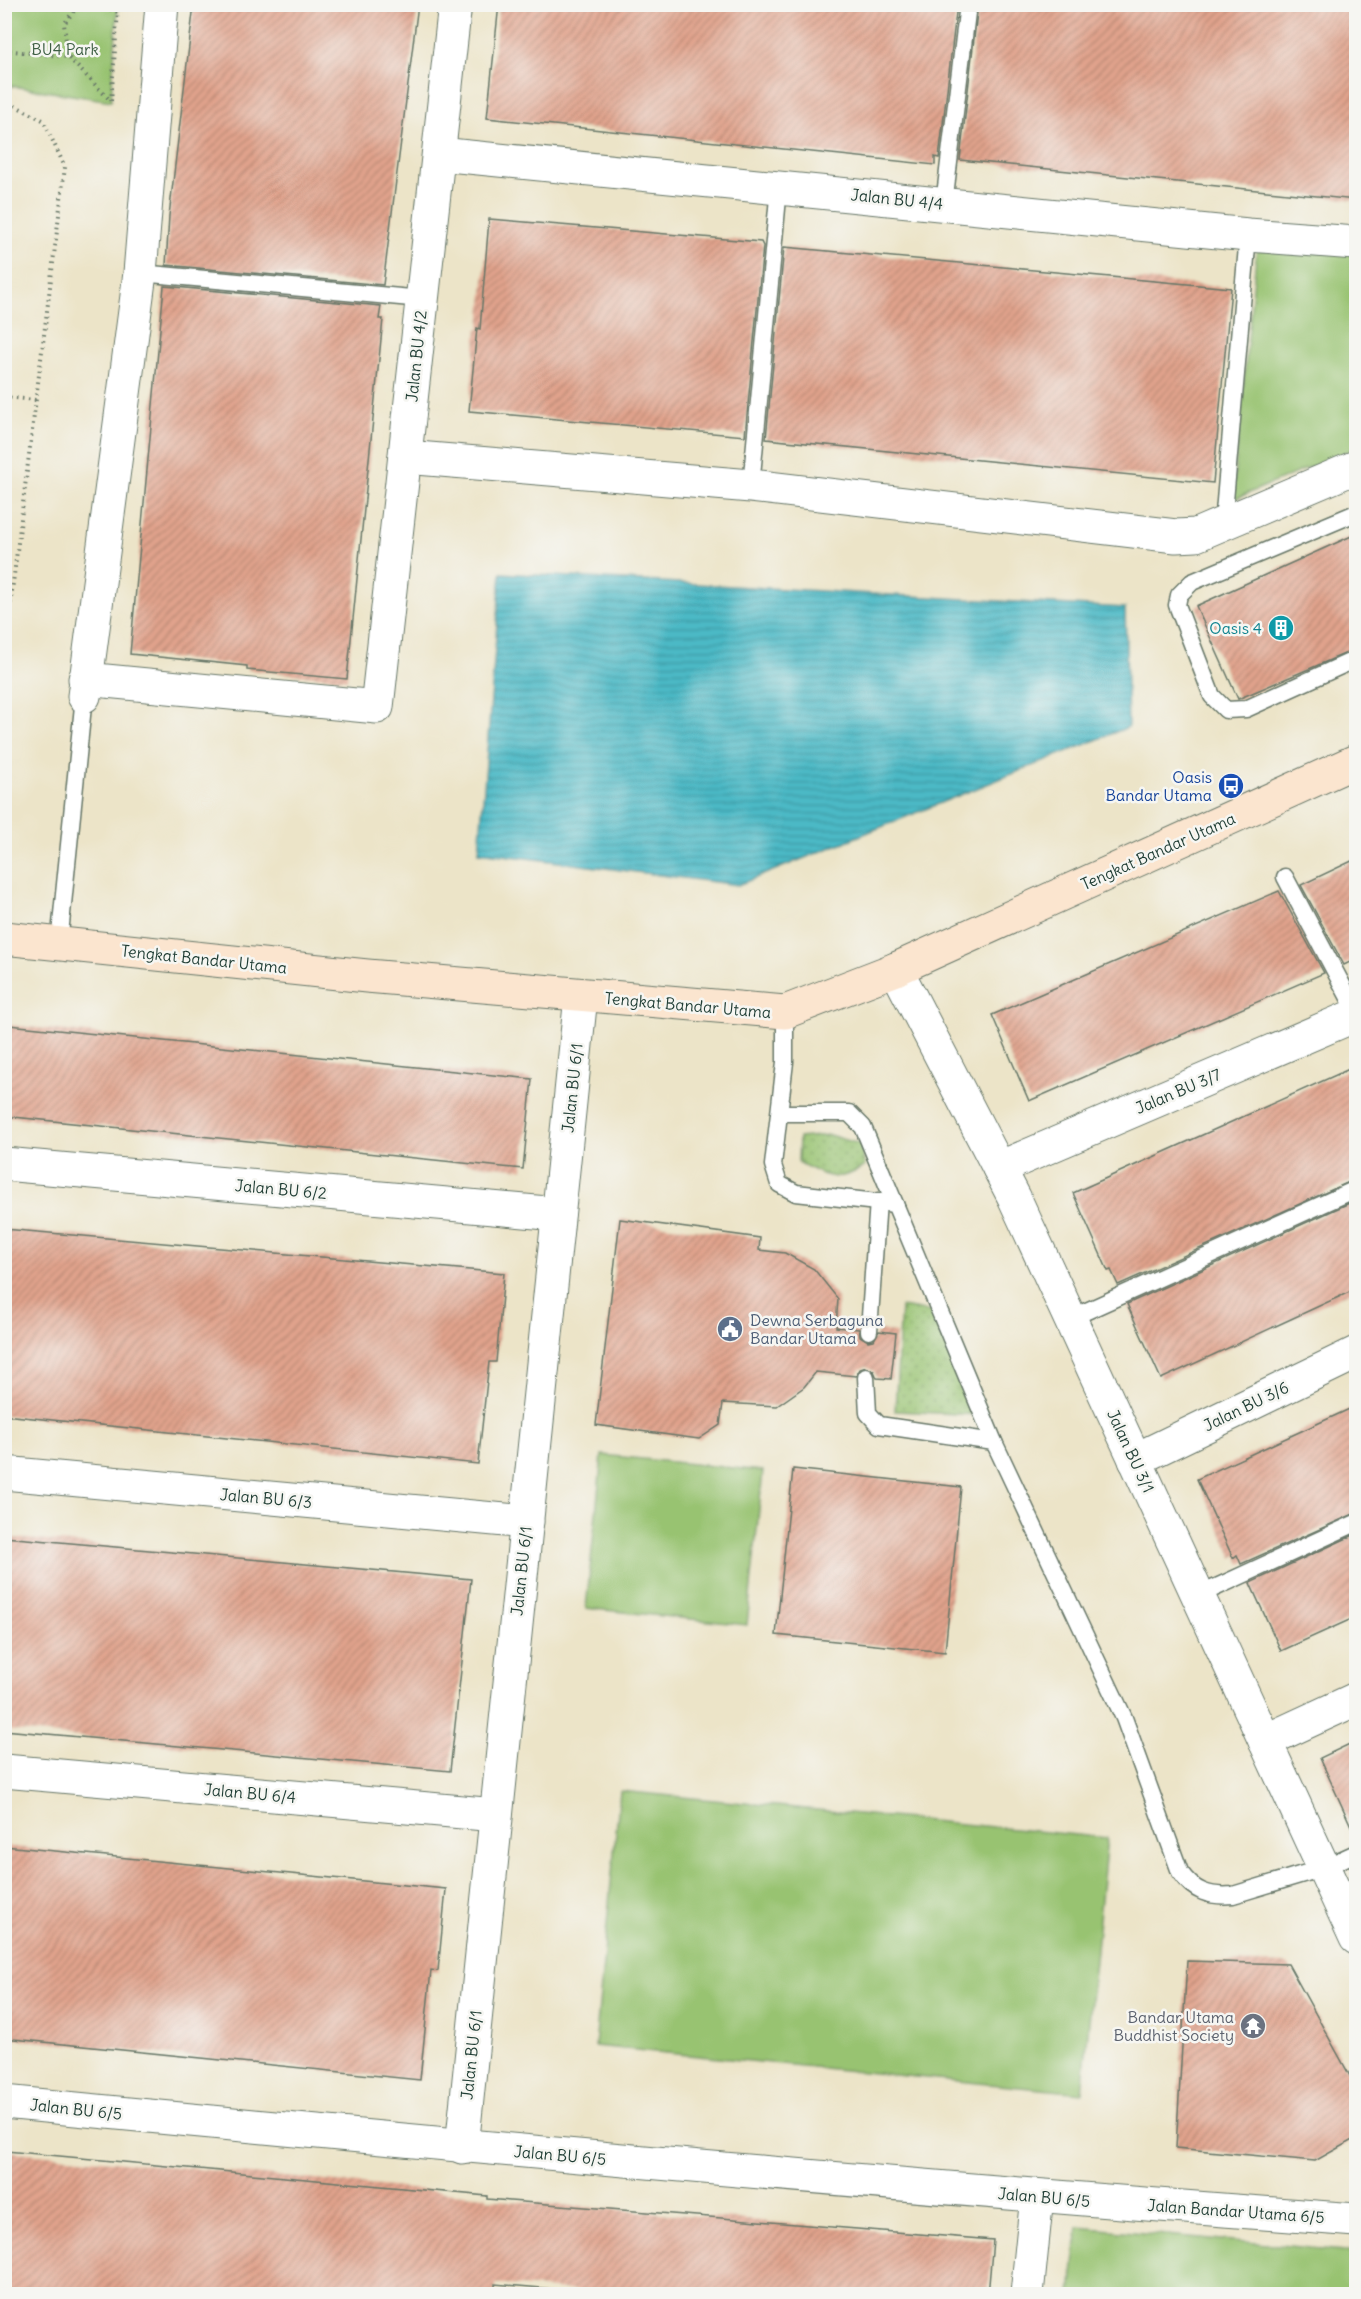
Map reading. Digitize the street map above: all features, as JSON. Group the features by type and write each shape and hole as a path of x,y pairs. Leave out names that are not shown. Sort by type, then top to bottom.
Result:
{"street":[{"path":"85,687 140,273 162,4"},
{"name":"Jalan BU 4/2","path":"85,687 376,707 455,4"},
{"name":"Jalan BU 4/4","path":"439,154 1248,235 1356,243"},
{"path":"405,457 751,486 1176,536 1196,535 1356,467"},
{"name":"Tengkat Bandar Utama","path":"4,938 581,996 785,1012 896,969 1356,761"},
{"name":"Jalan BU 3/1","path":"896,969 999,1168 1356,1938"},
{"name":"Jalan BU 6/1","path":"462,2146 581,996"},
{"name":"Jalan BU 3/7","path":"999,1168 1356,1013"},
{"name":"Jalan BU 6/2","path":"4,1164 558,1214"},
{"name":"Jalan BU 3/6","path":"1135,1460 1356,1353"},
{"name":"Jalan BU 6/3","path":"4,1473 527,1522"},
{"path":"1265,1741 1356,1699"},
{"name":"Jalan BU 6/4","path":"4,1771 496,1815"},
{"name":"Jalan BU 6/5","path":"4,2102 462,2146 1116,2202"},
{"path":"1027,2295 1037,2196"},
{"name":"Jalan Bandar Utama 6/5","path":"1116,2202 1356,2220"}],"lane":[{"path":"944,204 968,4"},
{"path":"751,486 779,187"},
{"path":"1223,524 1248,235"},
{"path":"140,273 422,299"},
{"path":"1354,666 1246,709 1226,710 1212,696 1177,605 1179,595 1192,582 1356,513"},
{"path":"59,944 85,687"},
{"path":"1285,877 1356,1013"},
{"path":"785,1012 785,1062 773,1165 779,1184 796,1193 886,1203"},
{"path":"780,1113 839,1111 857,1118 886,1203 993,1443 1125,1718 1180,1872 1189,1884 1201,1893 1219,1897 1233,1895 1323,1868 1356,1852"},
{"path":"1069,1319 1356,1189"},
{"path":"869,1330 886,1203"},
{"path":"866,1377 868,1413 879,1425 993,1443"},
{"path":"1197,1596 1356,1523"}],"path":[{"path":"79,4 64,24 68,57 111,101 118,12 93,4"},
{"path":"4,50 68,57"},
{"path":"4,100 43,120 65,167 4,655"},
{"path":"4,397 36,400"}],"green space":[{"name":"BU4 Park","path":"5,4 118,5 111,101 5,85"},
{"path":"1257,247 1356,253 1356,448 1232,500"},
{"path":"829,1135 860,1144 865,1166 839,1177 824,1175 798,1162 799,1138"},
{"path":"901,1307 944,1314 980,1415 895,1411"},
{"path":"602,1455 763,1471 747,1625 586,1608"},
{"path":"620,1791 1107,1838 1082,2093 595,2046"},
{"path":"1078,2227 1356,2252 1356,2294 1071,2294"}],"water":[{"path":"501,573 1125,608 1128,727 738,885 479,852"}],"building":[{"path":"194,4 418,4 383,285 166,265 169,216"},
{"path":"499,4 957,4 939,158 935,157 935,165 487,118"},
{"path":"978,4 1356,4 1356,200 960,160"},
{"path":"489,219 761,242 763,246 745,436 469,411 477,328 480,329"},
{"path":"784,247 1231,288 1213,483 766,439"},
{"path":"164,286 381,306 379,319 383,319 347,679 247,670 247,666 130,654"},
{"name":"Oasis 4","path":"1356,534 1356,649 1238,699 1196,606"},
{"path":"1356,859 1356,959 1344,965 1301,885"},
{"path":"1279,891 1324,973 1029,1101 992,1015"},
{"path":"9,1025 532,1079 523,1169 4,1116 4,1070"},
{"path":"1356,1066 1356,1179 1118,1285 1111,1270 1108,1271 1073,1193"},
{"path":"1356,1200 1356,1289 1161,1379 1127,1304"},
{"name":"Dewna Serbaguna Bandar Utama","path":"620,1219 760,1238 759,1250 785,1253 814,1269 838,1299 836,1327 859,1329 860,1336 868,1341 874,1340 879,1331 896,1333 891,1379 877,1378 874,1371 866,1367 860,1369 856,1376 816,1372 804,1387 777,1406 723,1403 720,1425 699,1439 596,1425"},
{"path":"4,1229 504,1273 496,1362 489,1362 478,1464 4,1415"},
{"path":"1356,1406 1356,1513 1241,1564 1237,1555 1233,1558 1197,1479"},
{"path":"793,1469 961,1487 945,1652 776,1635"},
{"path":"1356,1534 1356,1617 1281,1651 1250,1583"},
{"path":"4,1537 471,1579 450,1771 4,1730"},
{"path":"1356,1741 1356,1837 1320,1758"},
{"path":"4,1846 446,1889 438,1971 431,1970 420,2080 4,2038"},
{"name":"Bandar Utama Buddhist Society","path":"1187,1961 1288,1964 1356,2087 1356,2138 1315,2161 1176,2148"},
{"path":"6,2151 487,2196 487,2199 993,2240 988,2295 623,2295 495,2284 495,2295 4,2295"}],"place":[{"name":"Oasis 4","path":"1281,628"},
{"name":"Oasis Bandar Utama","path":"1231,786"},
{"name":"Dewna Serbaguna Bandar Utama","path":"730,1329"},
{"name":"Bandar Utama Buddhist Society","path":"1253,2026"}]}
